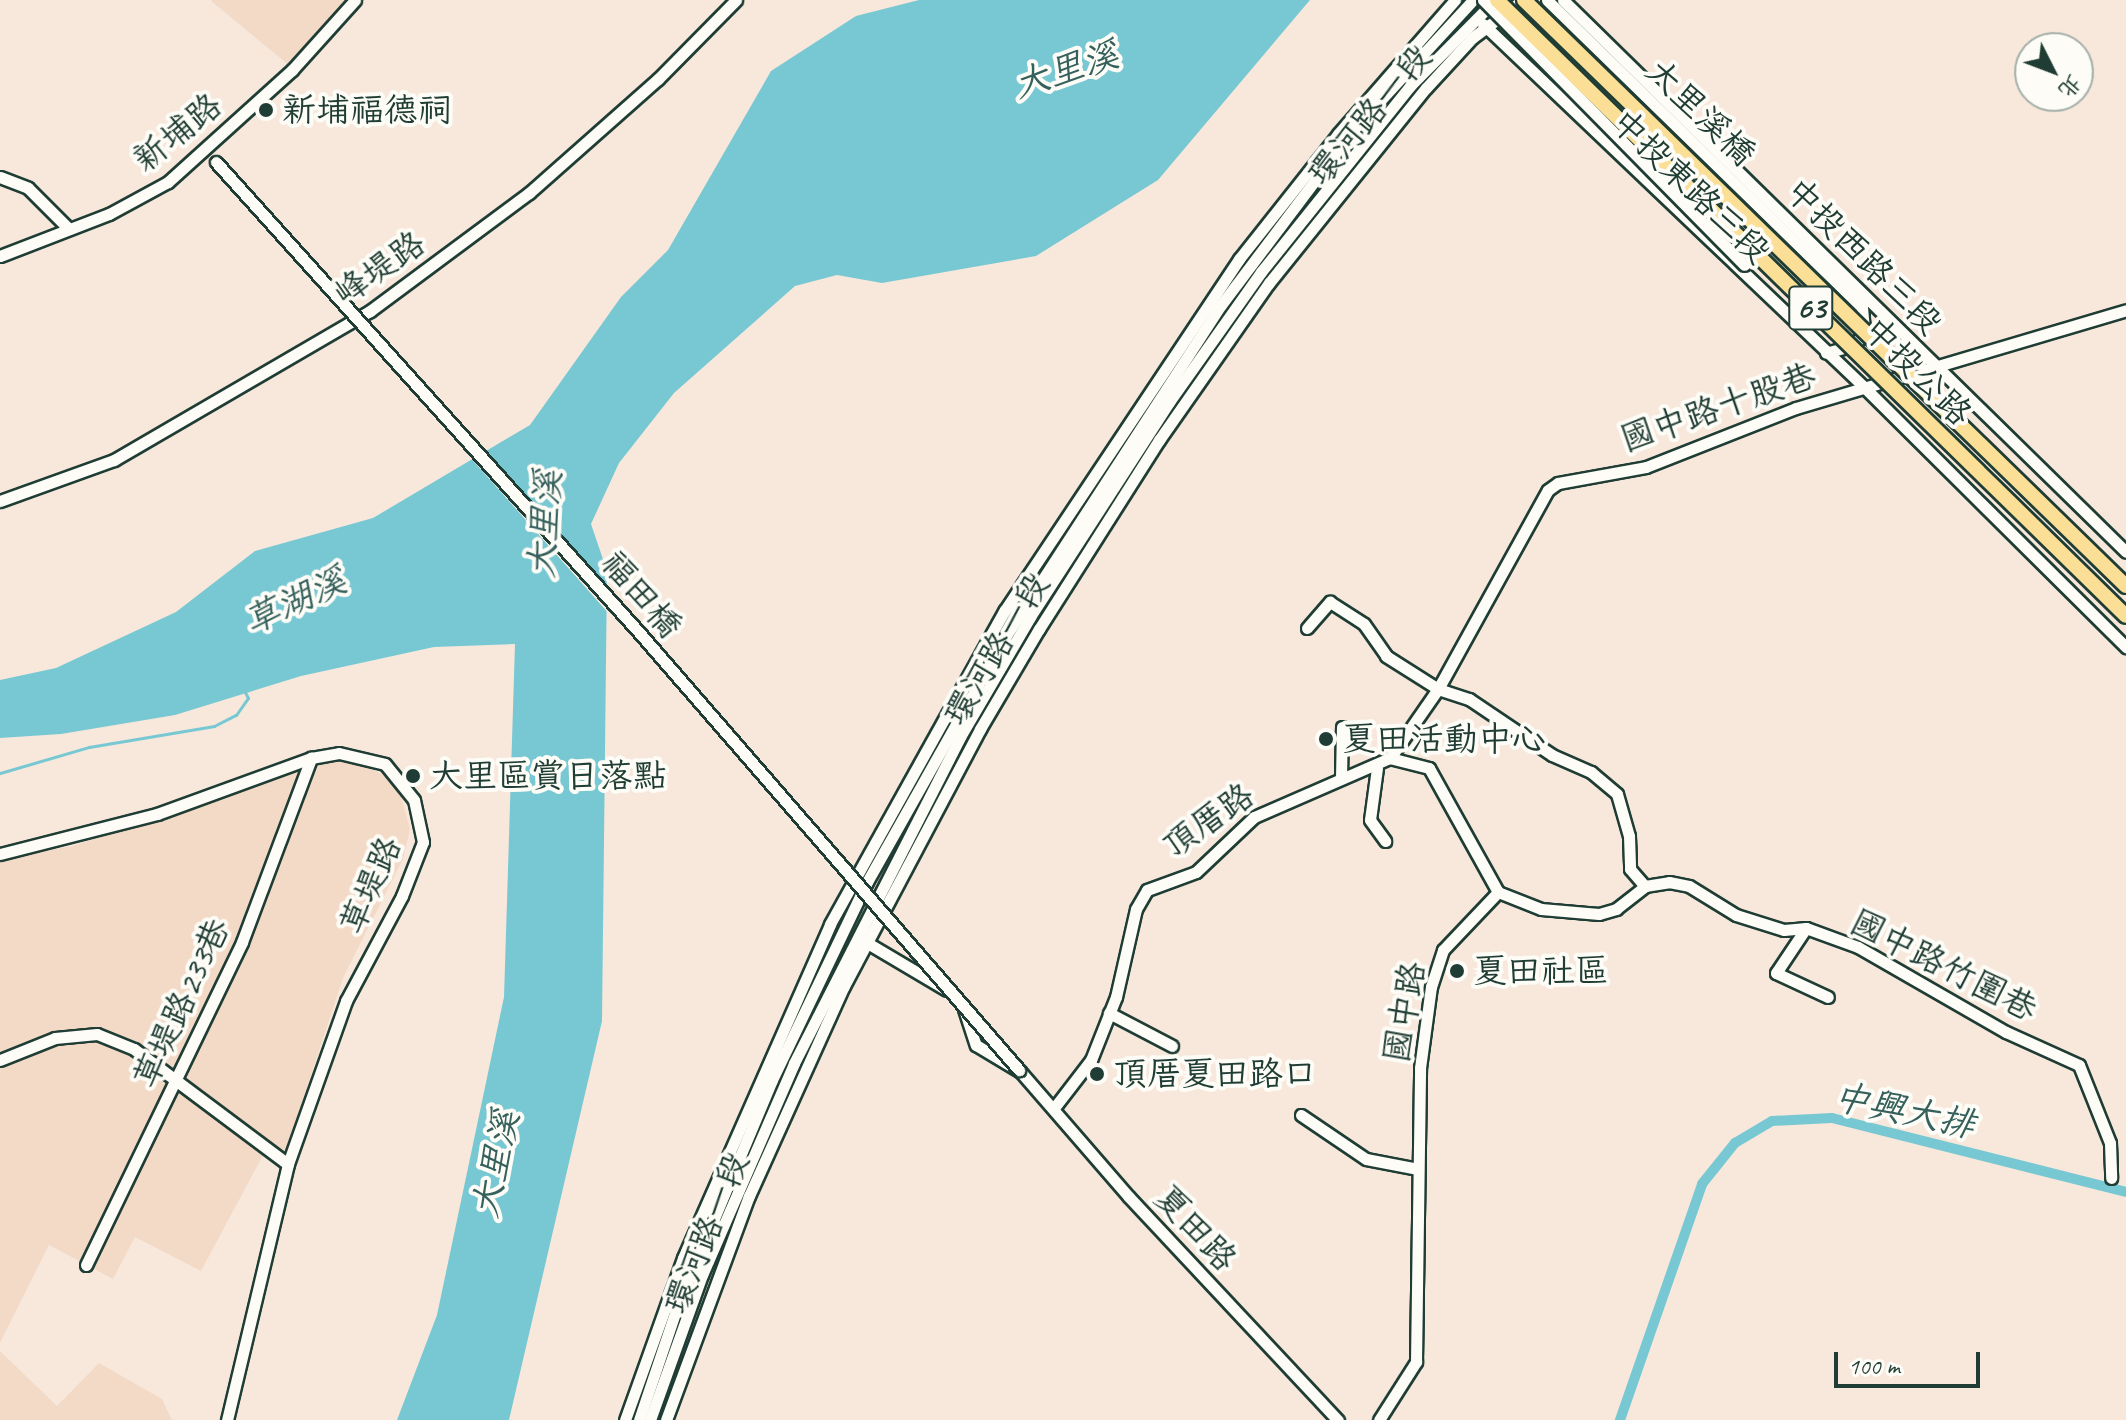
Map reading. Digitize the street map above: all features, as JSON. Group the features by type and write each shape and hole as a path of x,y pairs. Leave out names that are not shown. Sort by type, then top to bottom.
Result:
{"main road":[{"name":"中投公路","path":"1496,0 2126,616"},
{"name":"中投公路","path":"1524,0 2126,586"}],"street":[{"name":"新埔路","path":"0,256 136,201 205,153 317,45 355,0"},
{"name":"峰堤路","path":"0,501 114,460 370,311 529,193 658,79 736,0"},
{"path":"1483,0 1744,265 1776,305"},
{"name":"環河路一段","path":"650,1420 734,1196 860,939 1030,617 1160,415 1344,165 1476,17 1496,0"},
{"name":"環河路一段","path":"666,1420 749,1196 860,939 980,729 1159,440 1365,160 1487,28 1524,0"},
{"name":"大里溪橋","path":"1547,0 1851,296 1887,320"},
{"name":"中投西路三段","path":"1563,0 2126,552"},
{"name":"環河路一段","path":"625,1420 683,1258 830,924 1005,610 1133,413 1249,246 1463,2"},
{"name":"環河路一段","path":"639,1420 712,1217 843,930 1002,642 1181,362 1353,130 1463,2"},
{"name":"中投東路三段","path":"1463,2 1863,386 2126,647"},
{"name":"福田橋","path":"205,153 627,619 1020,1071"},
{"path":"0,177 28,188 69,229"},
{"path":"1826,353 1843,352 1864,331 1862,307 1851,296"},
{"name":"國中路十股巷","path":"1438,689 1541,498 1558,483 1646,467 1863,386 2126,310"},
{"path":"1307,628 1330,602 1364,624 1386,656 1438,689 1469,699 1552,755 1591,772 1617,794 1629,836 1630,869 1645,886 1616,909 1599,914 1541,909 1498,892 1429,768 1390,758 1438,689"},
{"path":"1341,778 1342,727"},
{"name":"草堤路","path":"0,854 157,814 311,758 353,753 385,764 414,800 423,842 402,896 346,1001 288,1164 227,1420"},
{"name":"草堤路233巷","path":"86,1265 242,942 311,758"},
{"name":"頂厝路","path":"1054,1108 1091,1060 1109,1013 1136,909 1147,890 1196,872 1254,817 1341,778 1377,768 1390,758"},
{"path":"1377,768 1370,820 1385,841"},
{"name":"國中路竹圍巷","path":"1645,886 1669,882 1689,886 1736,915 1784,930 1806,928 1858,947 2006,1032 2079,1065 2110,1143 2111,1178"},
{"name":"國中路","path":"1379,1420 1416,1362 1420,1068 1431,987 1443,950 1498,892"},
{"path":"830,924 944,987 963,1007 976,1045 1020,1071"},
{"path":"1806,928 1776,973 1828,997"},
{"path":"1109,1013 1172,1046"},
{"path":"0,1060 55,1038 97,1034 134,1049 288,1164"},
{"name":"夏田路","path":"1020,1071 1280,1363 1338,1420"},
{"path":"1301,1115 1366,1159 1418,1169"}],"shaded area":[{"path":"212,0 347,0 290,66 211,1"},
{"path":"352,761 387,776 401,796 410,829 403,859 343,978 286,1151 270,1142 201,1271 135,1237 113,1279 49,1245 0,1343 0,859 72,846 318,764"},
{"path":"0,1351 57,1406 99,1363 162,1399 172,1420 0,1420"}],"water":[{"path":"919,0 1310,0 1158,180 1036,256 882,283 837,275 795,286 674,393 619,463 591,524 607,571 602,1021 509,1420 397,1420 437,1315 504,997 515,644 434,647 301,676 175,715 61,734 0,738 0,680 56,668 176,612 255,551 373,518 530,425 621,297 668,250 771,71 856,16"}],"pier":[{"path":"484,448 611,591 610,615 469,456"}],"waterway":[{"path":"0,773 89,747 214,726 236,715 248,698 245,692"},
{"name":"中興大排","path":"1620,1420 1702,1184 1735,1143 1772,1121 1832,1118 2126,1192"}],"place":[{"name":"新埔福德祠","path":"266,110"},
{"name":"夏田活動中心","path":"1326,739"},
{"name":"大里區賞日落點","path":"413,776"},
{"name":"夏田社區","path":"1457,971"},
{"name":"頂厝夏田路口","path":"1097,1074"}],"water label":[{"name":"大里溪","path":"1066,70"},
{"name":"大里溪","path":"545,524"},
{"name":"草湖溪","path":"295,601"},
{"name":"大里溪","path":"496,1164"}]}
